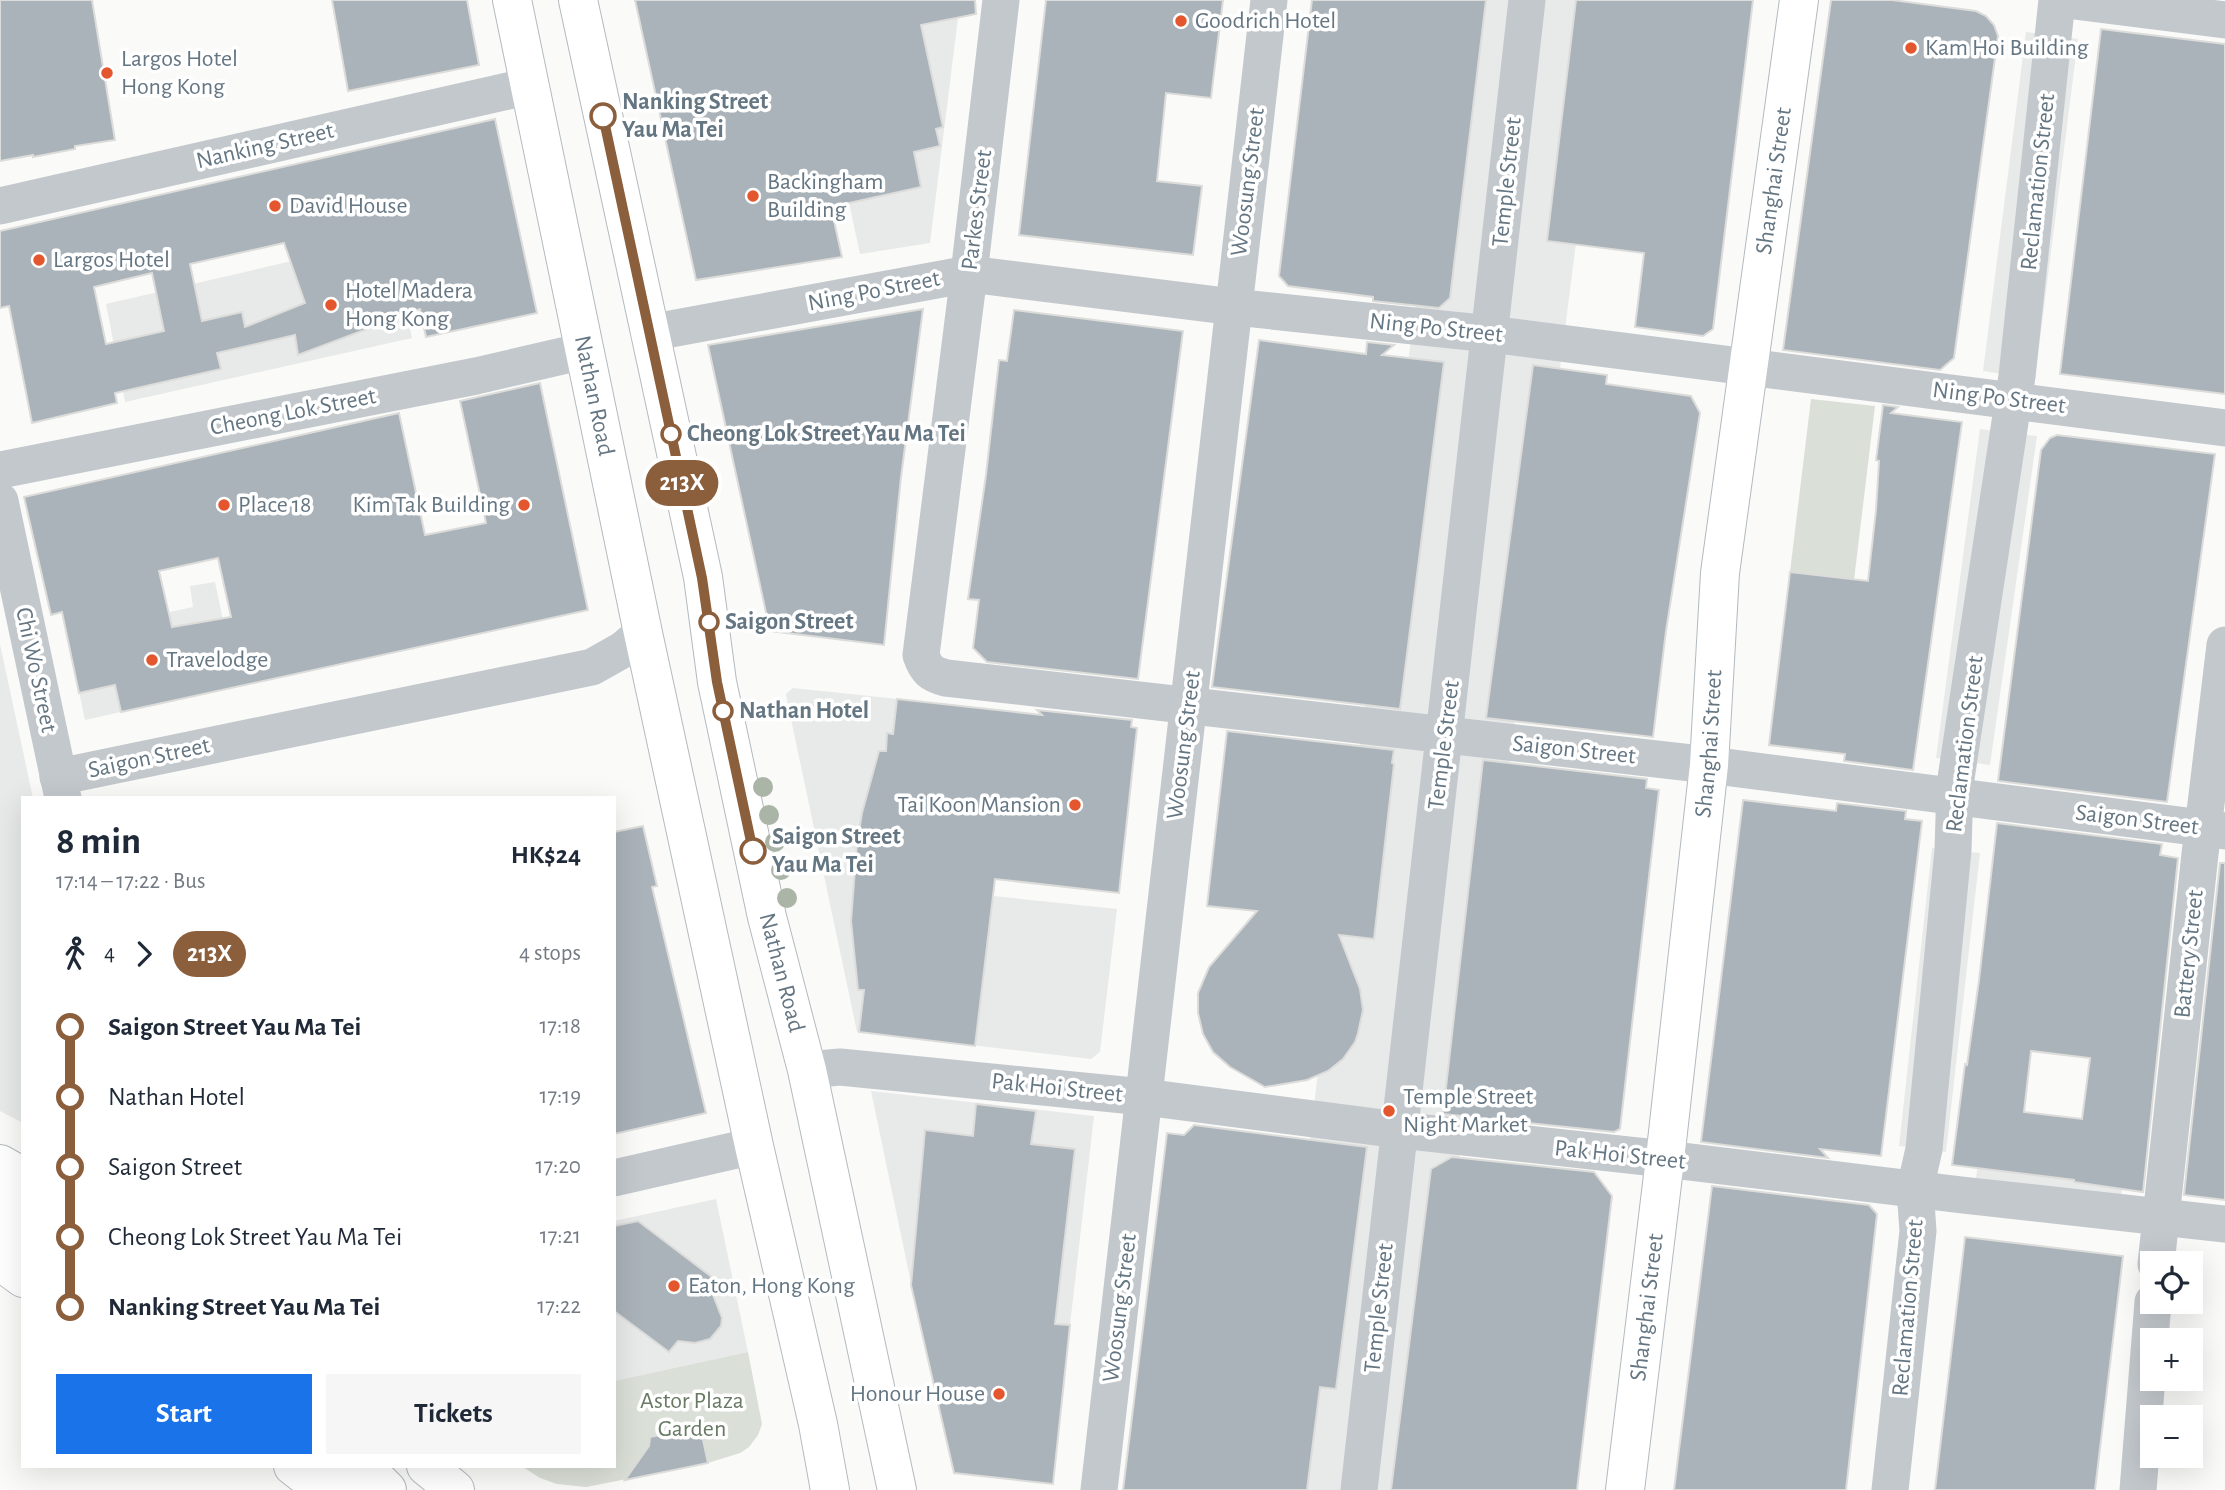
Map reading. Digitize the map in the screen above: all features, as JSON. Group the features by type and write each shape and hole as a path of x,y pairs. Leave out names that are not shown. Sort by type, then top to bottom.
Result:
{"main road":[{"name":"Nathan Road","path":"512,0 643,633 754,1146 818,1424 830,1490"},
{"name":"Nathan Road","path":"578,0 702,578 717,682 767,917 807,1070 897,1490"},
{"name":"Shanghai Street","path":"1625,1490 1709,765 1720,573 1799,0"},
{"path":"0,1164 21,1176"},
{"path":"0,1201 21,1213"},
{"path":"0,1233 21,1246"},
{"path":"0,1261 21,1277"},
{"path":"296,1468 324,1490"},
{"path":"318,1468 342,1490"},
{"path":"365,1468 387,1490"},
{"path":"428,1468 455,1490"}],"street":[{"name":"Parkes Street","path":"925,668 921,656 1001,0"},
{"name":"Woosung Street","path":"1099,1490 1269,0"},
{"name":"Temple Street","path":"1359,1490 1527,0"},
{"name":"Reclamation Street","path":"1890,1490 1918,1231 1915,1189 1924,1149 1953,850 1955,797 2017,376 2057,0"},
{"path":"2066,0 2225,19"},
{"name":"Nanking Street","path":"0,206 530,86"},
{"name":"Ning Po Street","path":"649,333 969,274 1234,307 1490,334 2225,428"},
{"name":"Cheong Lok Street","path":"0,470 476,376 584,351"},
{"name":"Chi Wo Street","path":"0,501 60,787"},
{"name":"Saigon Street","path":"60,787 592,667 625,649 643,633"},
{"name":"Battery Street","path":"2157,1251 2214,830 2225,645"},
{"name":"Saigon Street","path":"925,668 934,675 946,678 1709,765 2214,830"},
{"name":"Pak Hoi Street","path":"807,1070 840,1067 1144,1097 1399,1130 2225,1224"},
{"path":"616,1178 754,1146"},
{"path":"2138,1490 2152,1314"}],"shaded area":[{"name":"Temple Street Night Market","path":"1454,0 1607,0 1417,1490 1242,1490 1279,1381"},
{"path":"958,18 930,243 860,254 816,48"},
{"path":"2026,32 2078,39 2035,379 1983,371"},
{"path":"392,238 412,338 125,402 106,304"},
{"path":"1980,429 2037,436 1990,765 1936,758"},
{"name":"Travelodge","path":"215,582 237,686 85,720 67,634 193,607 190,586"},
{"path":"0,644 33,796 21,796 21,1122 0,1111"},
{"path":"793,688 1013,711 993,896 1117,909 1100,1052 1091,1059 857,1032 787,700 786,694"},
{"path":"1932,848 1980,853 1946,1152 1899,1146"},
{"path":"871,1091 1094,1116 1070,1325 916,1307"},
{"path":"1978,1163 2123,1182 2117,1228 1972,1210"},
{"name":"Eaton, Hong Kong","path":"716,1199 748,1352 616,1381 616,1221"}],"green space":[{"path":"1811,399 1875,406 1854,580 1790,572"},
{"name":"Astor Plaza Garden","path":"748,1352 762,1424 749,1447 740,1453 708,1463 586,1487 557,1484 540,1478 525,1468 616,1468 616,1381"}],"building":[{"path":"0,0 92,0 115,140 0,161"},
{"path":"332,0 467,0 479,65 348,91"},
{"path":"635,0 975,0 976,14 921,25 943,127 936,129 940,146 914,152 921,187 831,207 842,257 696,280"},
{"path":"1046,0 1223,0 1211,98 1166,93 1157,181 1202,186 1193,255 1019,235"},
{"path":"1312,0 1486,0 1450,298 1439,308 1373,301 1373,297 1288,286 1279,276"},
{"path":"1576,0 1753,0 1713,329 1703,336 1635,327 1644,253 1547,241"},
{"path":"1831,0 1892,0 1976,11 1986,16 1994,25 1998,36 1954,358 1940,370 1783,350"},
{"path":"2101,29 2225,44 2225,394 2060,374"},
{"path":"495,119 537,313 426,337 420,309 298,355 295,335 217,353 221,369 115,393 117,403 32,423 9,306 0,308 0,231","holes":["284,243 305,303 245,327 242,312 202,321 190,264","152,273 164,331 106,344 94,287"]},
{"path":"923,309 901,477 884,645 770,631 708,345"},
{"path":"1014,310 1183,331 1138,679 987,662 973,648 979,600 968,599 999,360 1007,361"},
{"path":"1259,340 1366,354 1367,342 1394,345 1382,355 1444,362 1400,709 1212,687"},
{"path":"1533,365 1607,375 1606,384 1691,396 1700,413 1666,631 1653,737 1486,718"},
{"path":"540,383 588,610 121,712 115,685 79,693 62,612 51,615 24,497 399,413 425,535 486,523 460,401","holes":["218,558 231,617 172,627 159,571"]},
{"path":"1883,405 1898,407 1891,413 1962,422 1913,770 1844,761 1845,754 1769,745 1790,572 1868,581 1876,510 1879,461 1876,460"},
{"path":"2057,435 2215,454 2167,802 1998,781 2041,450 2050,438"},
{"path":"897,699 1042,715 1037,710 1132,720 1131,727 1137,728 1119,893 995,879 975,1046 859,1032 864,990 858,990 851,921 857,843 862,813 879,751 886,751 887,733 893,734"},
{"path":"1227,731 1394,750 1374,939 1339,935 1360,989 1363,1010 1358,1033 1343,1059 1328,1071 1307,1080 1265,1087 1230,1067 1213,1052 1203,1034 1198,1013 1198,993 1209,967 1257,911 1207,906"},
{"path":"1483,760 1647,779 1646,788 1659,790 1620,1129 1614,1132 1443,1114"},
{"path":"1743,800 1836,811 1837,803 1906,811 1905,819 1922,821 1881,1156 1820,1149 1828,1158 1701,1142"},
{"path":"1997,823 2162,844 2160,855 2178,858 2143,1192 2074,1180 1952,1165 1979,980","holes":["2031,1051 2090,1058 2082,1119 2024,1112"]},
{"path":"643,826 657,886 652,887 706,1113 616,1134 616,832"},
{"path":"2220,863 2225,863 2225,1200 2184,1195"},
{"path":"976,1104 1036,1111 1031,1144 1075,1149 1055,1324 1070,1325 1053,1484 954,1473 911,1285 925,1130 973,1136"},
{"path":"1194,1125 1367,1147 1336,1389 1320,1387 1307,1490 1123,1490 1167,1133 1184,1135"},
{"path":"1452,1157 1594,1172 1612,1196 1577,1490 1391,1490 1431,1169"},
{"path":"1712,1186 1869,1205 1877,1214 1846,1490 1674,1490"},
{"name":"Eaton, Hong Kong","path":"638,1221 721,1284 713,1295 722,1318 721,1326 710,1339 695,1343 678,1341 669,1352 616,1312 616,1226"},
{"path":"1965,1237 2123,1256 2095,1490 1935,1490"},
{"path":"690,1429 702,1435 708,1463 625,1480 649,1446 650,1437"}],"bus line":[{"name":"213X","path":"603,116 702,578 717,682 753,851"}],"place":[{"name":"Goodrich Hotel","path":"1181,21"},
{"name":"Kam Hoi Building","path":"1911,48"},
{"name":"Largos Hotel Hong Kong","path":"107,73"},
{"name":"Nanking Street Yau Ma Tei","path":"603,116"},
{"name":"Backingham Building","path":"753,196"},
{"name":"David House","path":"275,206"},
{"name":"Largos Hotel","path":"39,260"},
{"name":"Hotel Madera Hong Kong","path":"331,305"},
{"name":"Cheong Lok Street Yau Ma Tei","path":"671,434"},
{"name":"Place 18","path":"224,505"},
{"name":"Kim Tak Building","path":"524,505"},
{"name":"Saigon Street","path":"709,622"},
{"name":"Travelodge","path":"152,660"},
{"name":"Nathan Hotel","path":"723,711"},
{"name":"Tai Koon Mansion","path":"1075,805"},
{"name":"Saigon Street Yau Ma Tei","path":"753,851"},
{"name":"Temple Street Night Market","path":"1389,1111"},
{"name":"Eaton, Hong Kong","path":"674,1286"},
{"name":"Honour House","path":"999,1394"}]}
